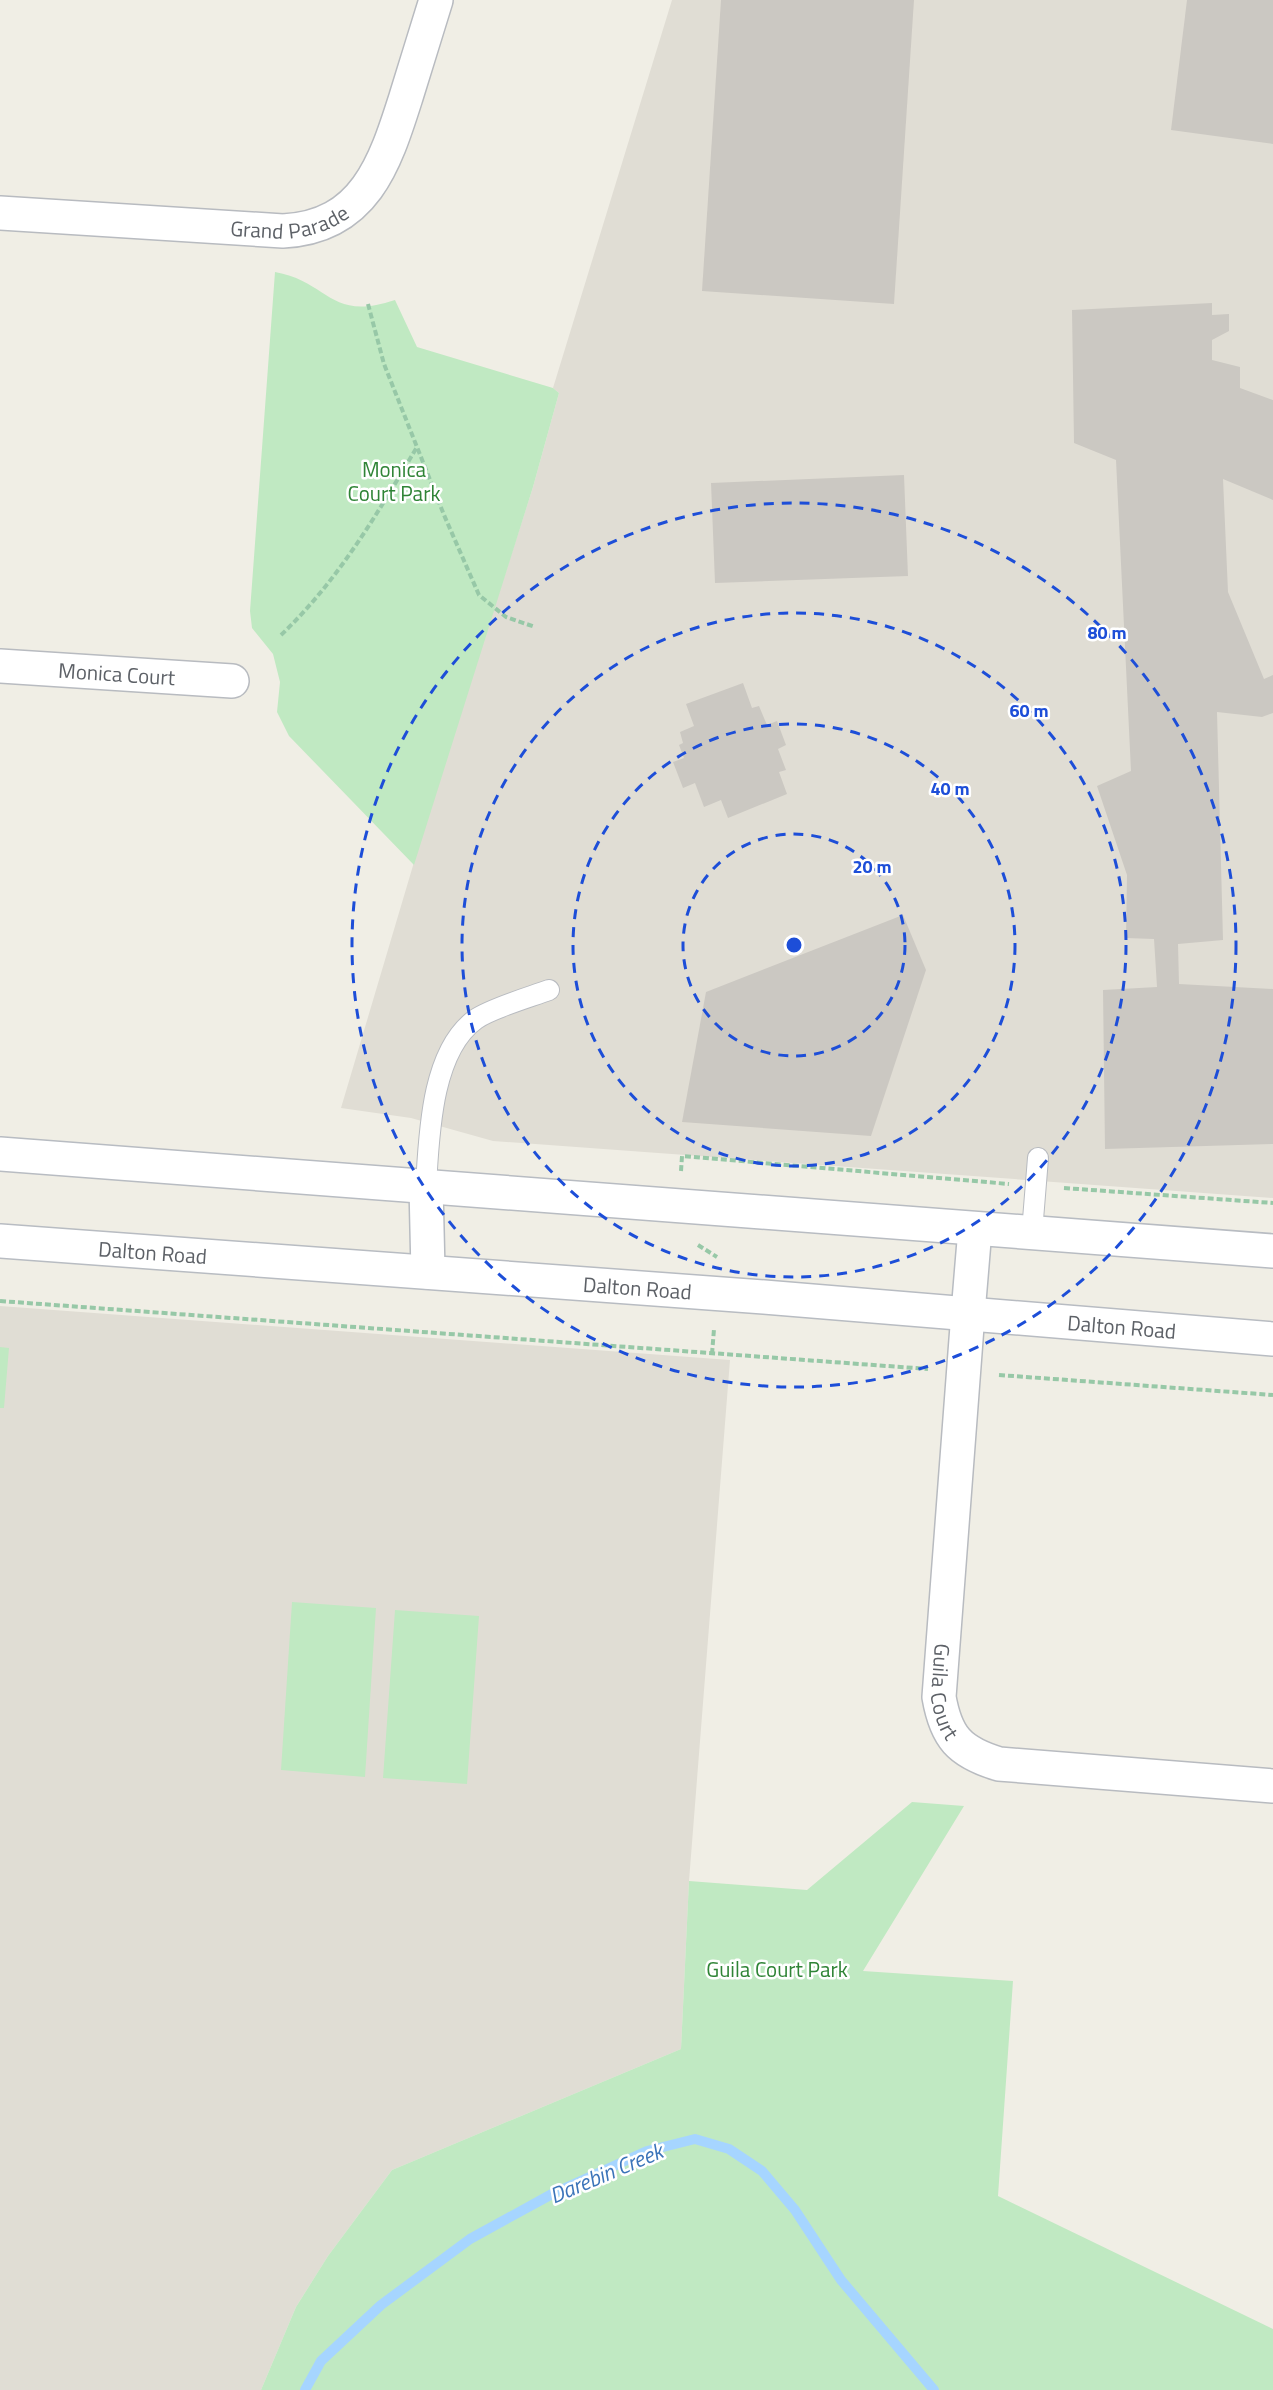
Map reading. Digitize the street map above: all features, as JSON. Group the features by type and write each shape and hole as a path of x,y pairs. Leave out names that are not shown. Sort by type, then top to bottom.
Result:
{"main road":[{"name":"Grand Parade","path":"0,213 283,231 301,230 333,218 351,207 364,193 389,151 436,0"},
{"name":"Monica Court","path":"0,666 232,681"},
{"path":"0,1154 1273,1251"},
{"path":"426,1186 428,1272"},
{"name":"Guila Court","path":"975,1229 939,1696 943,1720 951,1737 972,1754 999,1764 1273,1786"},
{"name":"Dalton Road","path":"0,1241 968,1313 1273,1339"}],"lane":[{"path":"426,1186 430,1115 446,1061 459,1036 477,1018 549,990"},
{"path":"1032,1232 1038,1158"}],"path":[{"path":"368,304 384,364 479,595 506,617 535,627"},
{"path":"281,635 298,619 366,533 417,447"},
{"path":"679,1205 682,1156 1035,1186 1273,1203"},
{"path":"0,1301 1273,1395"}],"shaded area":[{"path":"672,0 1273,0 1273,1198 493,1141 411,1118 341,1108 431,805 533,487 559,393 553,388"},
{"path":"0,1306 730,1360 689,1881 681,2049 392,2170 328,2256 296,2307 261,2390 0,2390"}],"green space":[{"name":"Monica Court Park","path":"275,272 293,277 343,303 373,306 395,300 417,347 553,388 559,393 533,487 414,865 289,736 277,712 280,682 273,654 252,628 250,611"},
{"path":"0,1347 9,1348 4,1408 0,1408"},
{"path":"292,1602 376,1608 365,1777 281,1770"},
{"path":"395,1610 479,1616 467,1784 383,1778"},
{"name":"Guila Court Park","path":"912,1802 964,1806 863,1971 1013,1981 998,2196 1273,2329 1273,2390 261,2390 296,2307 328,2256 392,2170 681,2049 689,1881 807,1890"}],"building":[{"path":"721,0 914,0 894,304 702,291"},
{"path":"1187,0 1273,0 1273,144 1171,130"},
{"path":"1212,303 1212,315 1229,314 1229,331 1212,340 1212,360 1240,367 1240,388 1273,400 1273,500 1223,479 1228,592 1264,679 1273,675 1273,713 1262,717 1217,712 1223,940 1178,944 1179,984 1273,989 1273,1144 1105,1149 1103,990 1157,987 1154,939 1126,938 1127,875 1097,786 1131,771 1116,460 1074,443 1072,310"},
{"path":"904,475 908,576 715,583 711,483"},
{"path":"743,683 752,708 759,706 767,725 777,721 786,745 778,749 786,770 779,772 787,794 728,818 721,800 704,807 695,783 683,788 673,762 684,758 679,745 683,743 680,732 694,726 686,704"},
{"path":"903,915 926,970 871,1136 682,1122 706,992"}],"waterway":[{"name":"Darebin Creek","path":"305,2390 321,2361 381,2305 470,2239 552,2194 647,2151 695,2139 729,2149 762,2171 795,2210 841,2280 934,2390"}]}
